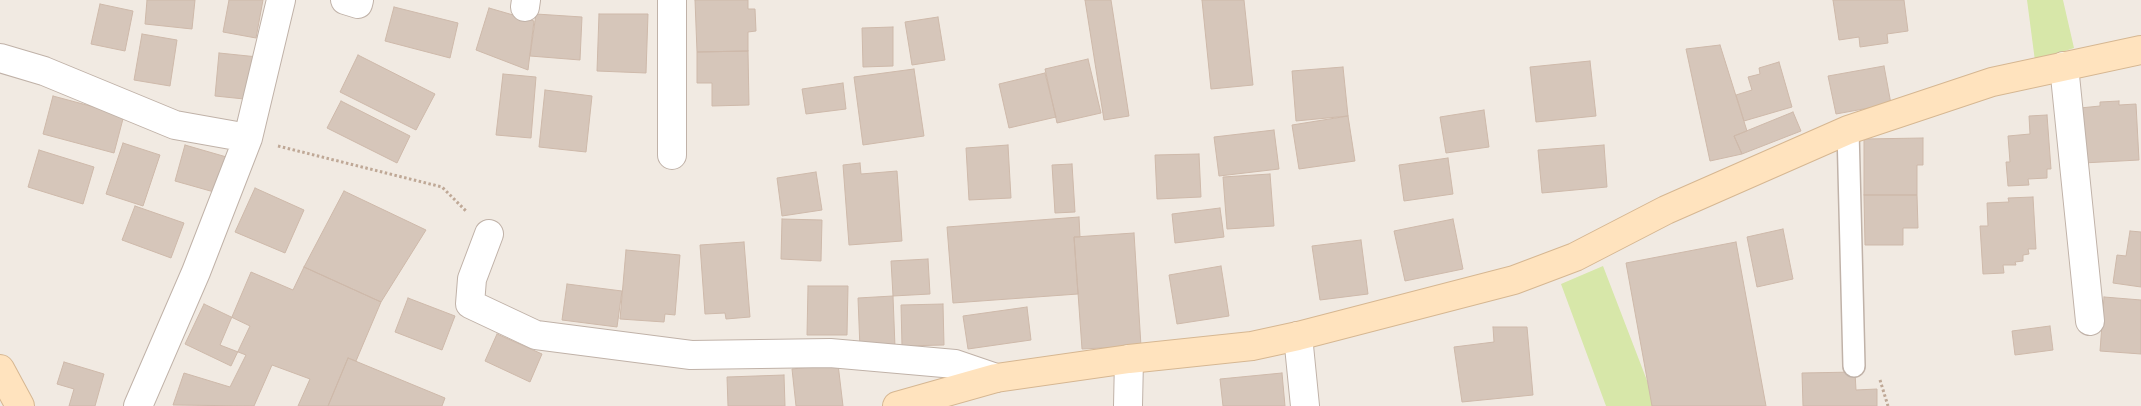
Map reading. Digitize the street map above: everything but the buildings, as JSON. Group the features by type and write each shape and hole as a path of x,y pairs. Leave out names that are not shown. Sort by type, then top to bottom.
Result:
{"street":[{"path":"138,406 196,272 248,138 281,0"},
{"path":"346,0 358,4 359,0"},
{"path":"672,0 672,155"},
{"path":"897,406 996,378 1129,359 1252,346 1298,336 1522,277 1575,257 1666,210 1848,130 1992,82 2141,50"},
{"path":"0,58 44,71 175,125 248,138"},
{"path":"2064,66 2090,320"},
{"path":"489,234 472,278 470,304 536,335 691,354 830,352 955,364 996,378"},
{"path":"1298,336 1305,406"},
{"path":"1128,406 1129,359"},
{"path":"0,369 20,406"}],"lane":[{"path":"1848,130 1854,366"}],"path":[{"path":"248,138 442,187 489,234"}],"green space":[{"path":"2027,0 2063,0 2074,48 2035,61"},
{"path":"1603,266 1656,404 1653,406 1606,406 1561,284"}]}
